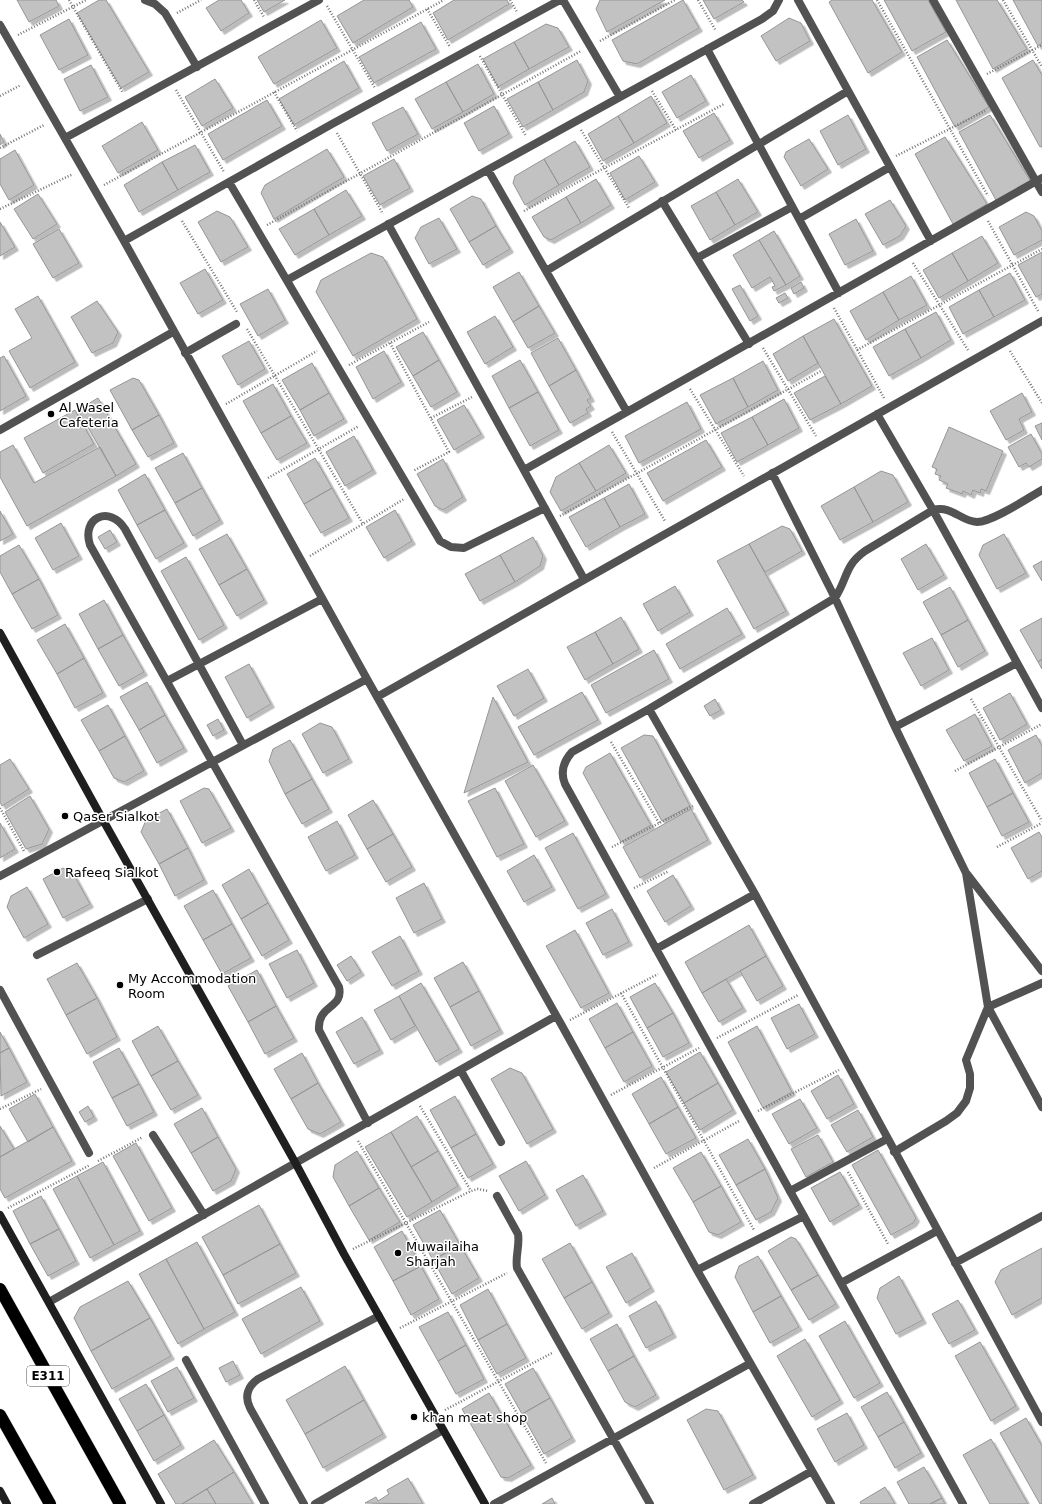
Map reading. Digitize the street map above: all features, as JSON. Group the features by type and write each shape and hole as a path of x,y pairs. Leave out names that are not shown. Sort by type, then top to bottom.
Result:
{"highway":[{"name":"E311","path":"0,1289 120,1504"},
{"path":"0,1415 50,1504"}],"street":[{"path":"145,0 160,8 168,18 197,67"},
{"path":"65,138 319,0"},
{"path":"124,242 332,124 561,0 620,97"},
{"path":"287,280 768,15 773,11 779,0"},
{"path":"798,0 931,240"},
{"path":"933,0 993,107 1039,180 1042,192"},
{"path":"0,25 95,190 366,679 561,1024 696,1270 831,1504"},
{"path":"707,49 839,293"},
{"path":"546,271 848,91"},
{"path":"799,219 889,164"},
{"path":"488,170 626,412"},
{"path":"524,470 1039,180"},
{"path":"229,182 440,541 451,547 458,548 470,545 545,508"},
{"path":"662,201 749,344"},
{"path":"697,258 792,207"},
{"path":"388,224 584,579"},
{"path":"377,697 1042,321"},
{"path":"185,353 236,324"},
{"path":"0,430 173,332"},
{"path":"877,414 933,510 1042,708"},
{"path":"772,473 835,598 894,727 966,873 1042,971"},
{"path":"963,1504 602,852 565,784 562,771 567,758 572,752 649,709 835,598 842,587 849,566 856,558 933,510 944,509 972,521 985,521 1042,490"},
{"path":"242,745 121,522 114,517 99,517 92,522 88,529 90,545 339,987 340,997 338,1001 322,1013 319,1030 368,1123"},
{"path":"167,681 322,599"},
{"path":"1,635 296,1164 388,1334 485,1504"},
{"path":"894,727 1017,663"},
{"path":"0,876 29,859 366,679"},
{"path":"649,709 755,894 1042,1422"},
{"path":"966,873 988,1007 1042,1107"},
{"path":"656,949 755,894"},
{"path":"38,955 148,899"},
{"path":"894,1152 946,1121 957,1113 966,1101 970,1088 970,1074 966,1060 988,1007 1042,983"},
{"path":"0,990 88,1153"},
{"path":"49,1302 461,1071 556,1016"},
{"path":"461,1071 501,1142"},
{"path":"153,1135 204,1215"},
{"path":"790,1191 887,1139"},
{"path":"497,1196 518,1234 519,1239 516,1255 517,1268 650,1504"},
{"path":"0,1215 161,1504"},
{"path":"696,1270 804,1216"},
{"path":"955,1263 1042,1216"},
{"path":"841,1284 938,1231"},
{"path":"304,1504 247,1403 248,1391 250,1386 258,1379 378,1316"},
{"path":"186,1360 265,1504"},
{"path":"494,1504 749,1364"},
{"path":"315,1504 443,1430"},
{"path":"753,1504 812,1471"},
{"path":"0,1491 7,1504"}],"path":[{"path":"69,0 129,103"},
{"path":"8,40 86,0"},
{"path":"168,18 201,0"},
{"path":"254,0 270,27"},
{"path":"324,0 380,98"},
{"path":"95,190 444,0"},
{"path":"258,230 675,0"},
{"path":"698,0 722,40"},
{"path":"877,0 994,206"},
{"path":"1003,0 1042,67"},
{"path":"427,9 456,57"},
{"path":"474,46 531,146"},
{"path":"978,79 1042,46"},
{"path":"0,96 31,80"},
{"path":"171,81 229,182"},
{"path":"647,82 676,130"},
{"path":"274,92 303,141"},
{"path":"514,216 734,99"},
{"path":"889,164 950,129 993,107"},
{"path":"0,148 54,120"},
{"path":"576,121 635,218"},
{"path":"332,124 388,224"},
{"path":"0,209 83,169"},
{"path":"177,212 238,314"},
{"path":"982,212 1038,312"},
{"path":"857,350 1042,249"},
{"path":"907,254 974,359"},
{"path":"829,299 889,407"},
{"path":"340,370 439,316"},
{"path":"246,328 363,524"},
{"path":"758,339 821,445"},
{"path":"1004,342 1042,403"},
{"path":"390,343 449,452 402,477"},
{"path":"217,409 326,346"},
{"path":"552,520 821,371"},
{"path":"684,380 750,485"},
{"path":"431,418 481,393"},
{"path":"258,484 370,420"},
{"path":"607,423 670,530"},
{"path":"301,561 413,494"},
{"path":"966,690 1042,822 997,847"},
{"path":"955,771 1042,724"},
{"path":"606,733 659,823"},
{"path":"602,852 702,801"},
{"path":"0,808 29,859"},
{"path":"625,892 669,871"},
{"path":"561,1024 668,969"},
{"path":"621,993 758,1239"},
{"path":"0,1109 51,1084"},
{"path":"414,1097 471,1190"},
{"path":"352,1132 552,1472"},
{"path":"7,1208 139,1139 153,1135"},
{"path":"843,1162 894,1255"},
{"path":"344,1254 471,1190 485,1189 497,1196"},
{"path":"388,1334 517,1268"},
{"path":"434,1416 562,1347"}],"building":[{"path":"17,0 56,0 59,6 29,22"},
{"path":"99,0 106,0 149,72 121,88 77,13"},
{"path":"219,0 241,0 249,13 221,31 206,8"},
{"path":"257,0 285,0 264,12"},
{"path":"364,0 409,0 413,7 353,43 337,16"},
{"path":"454,0 507,0 509,4 448,40 433,13"},
{"path":"600,0 665,0 607,32 596,9"},
{"path":"683,0 699,28 637,64 623,61 612,40"},
{"path":"703,0 742,0 744,2 714,19"},
{"path":"832,0 872,0 902,52 868,73 829,2"},
{"path":"884,0 928,0 946,32 912,51"},
{"path":"956,0 997,0 1027,49 993,69"},
{"path":"1013,0 1042,0 1042,43 1038,46"},
{"path":"789,18 801,23 810,41 776,61 761,36"},
{"path":"69,19 88,55 59,70 40,35"},
{"path":"321,20 337,48 274,84 258,57"},
{"path":"421,22 436,49 374,83 359,57"},
{"path":"546,24 558,28 569,47 529,69 514,42"},
{"path":"947,40 989,107 955,127 917,57"},
{"path":"514,42 529,69 498,87 483,59"},
{"path":"577,60 588,81 584,92 553,110 538,82"},
{"path":"1033,60 1042,75 1042,146 1040,147 1002,78"},
{"path":"344,61 359,88 294,125 279,99"},
{"path":"478,64 494,94 463,112 446,82"},
{"path":"91,65 108,97 80,111 64,79"},
{"path":"691,75 706,101 677,118 662,92"},
{"path":"215,79 233,108 202,126 185,97"},
{"path":"446,82 463,112 432,129 415,99"},
{"path":"538,82 553,110 523,127 507,99"},
{"path":"651,96 667,123 634,143 618,116"},
{"path":"267,100 282,126 223,160 208,134"},
{"path":"494,106 509,134 479,151 464,123"},
{"path":"403,107 418,134 387,151 372,123"},
{"path":"714,113 730,140 699,158 683,131"},
{"path":"848,115 866,149 838,165 820,131"},
{"path":"990,115 1031,182 997,202 959,132"},
{"path":"618,116 634,143 603,161 588,134"},
{"path":"142,122 158,150 118,173 102,146"},
{"path":"0,134 4,142 0,145"},
{"path":"945,137 987,204 953,224 915,154"},
{"path":"809,139 828,169 801,186 784,157 786,152"},
{"path":"575,141 590,167 559,185 544,159"},
{"path":"195,145 210,172 178,190 162,162"},
{"path":"327,149 344,177 274,219 261,193 265,185"},
{"path":"15,150 34,185 9,200 0,184 0,159"},
{"path":"639,156 655,182 625,200 610,173"},
{"path":"394,159 410,188 380,205 363,176"},
{"path":"544,159 559,185 525,205 513,183 515,176"},
{"path":"162,162 178,190 139,212 124,185"},
{"path":"596,179 611,205 581,223 566,197"},
{"path":"738,179 758,212 735,225 716,192"},
{"path":"346,190 362,216 329,235 314,209"},
{"path":"716,192 735,225 710,240 691,206"},
{"path":"38,194 57,224 33,239 14,209"},
{"path":"472,196 481,199 496,226 469,242 450,209"},
{"path":"566,197 581,223 551,240 544,237 532,217"},
{"path":"890,200 906,226 900,236 883,245 865,214"},
{"path":"314,209 329,235 295,255 279,229"},
{"path":"217,211 230,217 248,247 221,262 198,222"},
{"path":"1026,212 1034,216 1042,231 1042,240 1014,255 999,227"},
{"path":"439,218 457,249 429,264 415,238 421,227"},
{"path":"856,219 873,251 845,265 829,234"},
{"path":"0,222 15,247 0,256"},
{"path":"496,226 510,249 483,265 469,242"},
{"path":"59,229 79,263 53,278 33,244"},
{"path":"774,231 800,276 786,285 759,240"},
{"path":"982,236 998,263 968,281 952,253"},
{"path":"759,240 786,285 774,291 772,287 775,286 770,277 752,288 733,255"},
{"path":"1042,252 1042,294 1036,297 1018,265"},
{"path":"371,253 383,257 417,319 353,356 316,292 321,280"},
{"path":"952,253 968,281 939,298 923,270"},
{"path":"205,269 223,300 198,314 180,283"},
{"path":"519,272 539,306 513,322 493,287"},
{"path":"1010,273 1025,300 994,317 979,290"},
{"path":"911,276 927,305 899,320 883,292"},
{"path":"801,282 804,288 794,294 791,288"},
{"path":"740,285 758,316 750,321 732,289"},
{"path":"268,289 285,320 258,336 240,304"},
{"path":"979,290 994,317 963,334 949,307"},
{"path":"883,292 899,320 866,340 850,311"},
{"path":"785,293 788,298 779,303 776,298"},
{"path":"38,296 75,362 30,388 9,351 32,338 15,309"},
{"path":"97,301 118,332 113,343 92,353 71,317"},
{"path":"539,306 555,333 528,348 513,322"},
{"path":"936,312 951,340 921,358 905,329"},
{"path":"495,316 513,347 485,364 467,332"},
{"path":"834,319 872,386 841,404 803,336"},
{"path":"905,329 921,358 889,376 873,347"},
{"path":"423,332 439,360 413,376 396,347"},
{"path":"803,336 818,363 788,381 773,354"},
{"path":"558,338 576,370 549,386 531,353"},
{"path":"249,341 265,369 238,385 222,356"},
{"path":"384,351 401,382 373,399 356,367"},
{"path":"4,356 26,396 0,411 0,358"},
{"path":"439,360 457,392 431,407 413,376"},
{"path":"520,360 538,392 509,408 492,376"},
{"path":"763,361 778,390 748,407 733,378"},
{"path":"312,363 329,393 300,410 282,380"},
{"path":"576,370 591,398 587,400 591,406 586,409 588,413 570,423 549,386"},
{"path":"825,376 841,404 810,420 794,393"},
{"path":"133,378 139,380 159,415 132,430 110,390"},
{"path":"733,378 748,407 716,424 700,395"},
{"path":"273,384 291,416 261,433 243,401"},
{"path":"538,392 559,430 530,446 509,408"},
{"path":"329,393 344,419 314,436 300,410"},
{"path":"1022,393 1032,412 1019,419 1024,430 1006,440 990,411"},
{"path":"98,398 136,464 116,476 78,410"},
{"path":"784,399 799,428 768,445 752,417"},
{"path":"687,402 701,429 639,463 625,436"},
{"path":"464,405 481,434 454,450 437,420"},
{"path":"75,410 94,444 43,473 24,438"},
{"path":"159,415 174,443 148,457 132,430"},
{"path":"291,416 307,443 277,460 261,433"},
{"path":"752,417 768,445 737,462 721,433"},
{"path":"1042,423 1042,440 1035,426"},
{"path":"949,427 1003,451 986,491 981,489 980,493 973,490 971,495 963,491 962,494 946,488 948,484 939,480 941,476 935,474 937,469 932,467"},
{"path":"1031,434 1042,454 1042,459 1029,467 1026,463 1019,467 1008,447"},
{"path":"354,436 373,470 345,486 326,452"},
{"path":"706,440 722,467 663,501 647,473"},
{"path":"13,445 34,483 100,447 116,476 27,526 0,477 0,452"},
{"path":"609,445 626,473 596,491 579,463"},
{"path":"183,453 202,488 175,503 155,468"},
{"path":"315,458 332,488 304,504 287,474"},
{"path":"443,459 463,497 443,510 435,506 417,474"},
{"path":"579,463 596,491 561,511 550,492 556,477"},
{"path":"881,471 893,475 908,502 873,522 854,487"},
{"path":"145,474 165,510 137,525 118,490"},
{"path":"629,484 645,514 620,527 604,498"},
{"path":"854,487 873,522 840,540 821,506"},
{"path":"202,488 220,520 193,536 175,503"},
{"path":"332,488 349,518 321,533 304,504"},
{"path":"604,498 620,527 586,547 569,517"},
{"path":"165,510 184,543 156,559 137,525"},
{"path":"395,510 412,541 384,558 366,527"},
{"path":"0,511 13,534 0,541"},
{"path":"61,523 79,556 53,570 35,538"},
{"path":"782,526 790,529 802,551 765,572 749,544"},
{"path":"110,530 117,542 105,549 98,537"},
{"path":"227,534 247,569 219,585 199,549"},
{"path":"1004,534 1026,573 997,589 979,555 983,545"},
{"path":"533,537 543,556 540,566 515,582 500,555"},
{"path":"749,544 786,611 754,629 717,561"},
{"path":"926,544 944,575 918,590 901,559"},
{"path":"19,545 39,579 12,594 0,572 0,556"},
{"path":"500,555 515,582 480,601 465,574"},
{"path":"186,557 224,625 199,640 161,571"},
{"path":"1042,561 1042,581 1033,566"},
{"path":"247,569 264,600 237,616 219,585"},
{"path":"39,579 58,615 32,629 12,594"},
{"path":"675,586 690,612 658,631 643,604"},
{"path":"950,587 968,620 941,635 923,602"},
{"path":"104,600 123,635 98,649 79,614"},
{"path":"727,608 742,634 680,669 666,644"},
{"path":"621,617 639,649 613,664 595,632"},
{"path":"1042,618 1042,659 1038,662 1020,630"},
{"path":"968,620 985,651 958,667 941,635"},
{"path":"65,624 84,658 57,674 37,640"},
{"path":"595,632 613,664 585,680 567,647"},
{"path":"123,635 144,672 119,686 98,649"},
{"path":"932,638 949,670 921,686 903,653"},
{"path":"654,650 669,679 606,713 591,685"},
{"path":"84,658 103,693 75,708 57,674"},
{"path":"1042,659 1042,669 1038,662"},
{"path":"249,664 271,704 247,718 225,677"},
{"path":"528,669 544,698 514,716 497,686"},
{"path":"147,682 165,715 139,730 120,697"},
{"path":"582,692 598,720 534,755 518,727"},
{"path":"1010,693 1027,724 1000,740 983,708"},
{"path":"493,697 528,762 464,793"},
{"path":"715,699 721,710 710,716 704,706"},
{"path":"108,705 125,736 99,751 81,720"},
{"path":"975,714 992,746 964,761 946,730"},
{"path":"165,715 184,748 157,763 139,730"},
{"path":"218,719 224,730 213,736 207,725"},
{"path":"320,723 332,727 349,759 323,773 302,734"},
{"path":"644,735 653,736 690,806 662,821 621,748"},
{"path":"1036,735 1042,746 1042,773 1025,783 1008,750"},
{"path":"125,736 144,771 124,782 114,778 99,751"},
{"path":"290,740 312,779 285,794 269,761 273,749"},
{"path":"610,753 651,825 621,842 583,773 586,767"},
{"path":"10,759 29,789 2,806 0,802 0,765"},
{"path":"995,759 1013,793 987,807 969,773"},
{"path":"533,765 565,821 536,837 505,781"},
{"path":"312,779 329,809 302,824 285,794"},
{"path":"204,788 209,789 231,828 202,843 180,801"},
{"path":"495,788 524,844 497,857 468,801"},
{"path":"1013,793 1029,822 1002,836 987,807"},
{"path":"30,796 49,829 42,844 26,849 5,812"},
{"path":"373,800 393,834 367,849 348,815"},
{"path":"167,809 188,848 159,864 141,832 146,820"},
{"path":"691,809 708,840 640,878 623,847"},
{"path":"337,821 355,855 326,871 308,837"},
{"path":"0,823 15,849 0,858"},
{"path":"1039,832 1042,837 1042,871 1028,879 1011,848"},
{"path":"573,833 606,894 578,909 545,848"},
{"path":"393,834 412,867 386,882 367,849"},
{"path":"188,848 204,880 175,896 159,864"},
{"path":"534,855 552,887 524,902 507,871"},
{"path":"63,868 73,873 90,904 63,918 43,879"},
{"path":"249,869 268,903 241,919 222,885"},
{"path":"673,875 691,906 665,922 647,891"},
{"path":"424,883 442,919 414,933 396,898"},
{"path":"27,887 48,924 24,938 7,907 11,896"},
{"path":"213,890 232,924 203,940 184,906"},
{"path":"268,903 289,940 262,956 241,919"},
{"path":"612,909 629,942 603,955 586,923"},
{"path":"232,924 251,958 222,974 203,940"},
{"path":"749,925 766,956 702,993 685,962"},
{"path":"575,930 609,993 581,1008 546,946"},
{"path":"400,936 419,971 392,986 372,952"},
{"path":"297,950 314,983 287,998 269,964"},
{"path":"351,956 361,972 347,981 337,965"},
{"path":"766,956 783,986 757,1001 740,971"},
{"path":"463,962 479,991 450,1007 434,978"},
{"path":"77,963 97,998 66,1015 47,979"},
{"path":"257,970 276,1006 248,1022 228,986"},
{"path":"726,979 743,1008 719,1022 702,993"},
{"path":"421,983 459,1049 436,1062 399,996"},
{"path":"655,983 673,1013 647,1028 630,997"},
{"path":"479,991 500,1030 471,1046 450,1007"},
{"path":"399,996 415,1026 391,1040 374,1010"},
{"path":"97,998 117,1037 87,1054 66,1015"},
{"path":"617,1003 633,1032 605,1048 589,1019"},
{"path":"799,1004 815,1034 787,1049 771,1018"},
{"path":"276,1006 294,1038 265,1054 248,1022"},
{"path":"673,1013 689,1043 663,1057 647,1028"},
{"path":"362,1017 380,1050 354,1064 336,1032"},
{"path":"158,1026 178,1061 151,1076 132,1041"},
{"path":"757,1026 792,1092 763,1108 728,1042"},
{"path":"0,1032 9,1048 0,1053"},
{"path":"633,1032 652,1066 624,1082 605,1048"},
{"path":"9,1048 27,1082 1,1096 0,1053"},
{"path":"119,1048 139,1084 112,1098 93,1062"},
{"path":"700,1052 718,1083 684,1103 666,1072"},
{"path":"302,1053 318,1083 291,1099 274,1069"},
{"path":"178,1061 198,1095 171,1110 151,1076"},
{"path":"510,1068 522,1073 553,1129 527,1144 491,1079"},
{"path":"838,1075 854,1104 827,1119 811,1091"},
{"path":"661,1077 678,1107 649,1124 632,1094"},
{"path":"318,1083 341,1122 320,1134 308,1129 291,1099"},
{"path":"718,1083 733,1110 700,1130 684,1103"},
{"path":"139,1084 154,1112 127,1126 112,1098"},
{"path":"35,1094 53,1127 28,1142 9,1109"},
{"path":"455,1096 476,1134 451,1148 430,1110"},
{"path":"800,1099 817,1128 789,1144 772,1114"},
{"path":"88,1106 94,1117 85,1122 79,1112"},
{"path":"678,1107 696,1138 666,1154 649,1124"},
{"path":"202,1108 218,1137 191,1153 174,1124"},
{"path":"858,1110 873,1137 847,1152 831,1125"},
{"path":"417,1116 438,1151 411,1167 391,1132"},
{"path":"0,1126 14,1149 0,1157"},
{"path":"53,1127 72,1161 5,1198 0,1189 0,1157"},
{"path":"391,1132 432,1202 407,1217 365,1147"},
{"path":"476,1134 493,1164 468,1178 451,1148"},
{"path":"818,1135 833,1162 806,1177 791,1149"},
{"path":"218,1137 236,1169 231,1181 213,1191 191,1153"},
{"path":"748,1139 765,1169 736,1185 719,1155"},
{"path":"136,1143 172,1208 149,1221 113,1156"},
{"path":"878,1150 916,1218 913,1223 891,1235 852,1165"},
{"path":"357,1151 379,1188 349,1206 333,1177 335,1165"},
{"path":"438,1151 458,1186 432,1202 411,1167"},
{"path":"701,1152 721,1186 693,1202 673,1168"},
{"path":"526,1161 545,1195 519,1211 499,1176"},
{"path":"103,1162 140,1231 114,1245 77,1176"},
{"path":"765,1169 778,1198 771,1212 756,1220 736,1185"},
{"path":"840,1172 859,1205 830,1222 811,1188"},
{"path":"583,1175 603,1211 576,1226 556,1190"},
{"path":"77,1176 114,1245 90,1258 53,1189"},
{"path":"721,1186 741,1222 718,1235 709,1232 693,1202"},
{"path":"379,1188 400,1222 369,1240 349,1206"},
{"path":"41,1196 59,1229 30,1244 13,1211"},
{"path":"259,1205 280,1244 223,1275 202,1237"},
{"path":"440,1210 460,1245 433,1260 413,1225"},
{"path":"59,1229 76,1261 48,1276 30,1244"},
{"path":"402,1231 421,1266 393,1281 374,1247"},
{"path":"791,1237 796,1239 818,1275 791,1290 768,1251"},
{"path":"197,1242 235,1312 204,1329 166,1259"},
{"path":"570,1243 592,1282 564,1298 542,1259"},
{"path":"280,1244 296,1273 238,1304 223,1275"},
{"path":"460,1245 479,1278 452,1294 433,1260"},
{"path":"1042,1248 1042,1298 1012,1315 995,1282 1001,1270"},
{"path":"632,1253 651,1288 626,1303 606,1267"},
{"path":"758,1256 781,1296 753,1312 735,1277 739,1266"},
{"path":"166,1259 204,1329 178,1344 139,1274"},
{"path":"421,1266 439,1299 411,1315 393,1281"},
{"path":"818,1275 836,1304 809,1320 791,1290"},
{"path":"899,1276 923,1320 896,1334 877,1298 880,1288"},
{"path":"128,1281 150,1318 91,1351 74,1318 80,1307"},
{"path":"592,1282 609,1313 582,1329 564,1298"},
{"path":"301,1287 320,1321 261,1354 242,1319"},
{"path":"488,1289 507,1324 478,1340 460,1305"},
{"path":"781,1296 799,1327 770,1343 753,1312"},
{"path":"958,1300 975,1330 949,1344 932,1314"},
{"path":"656,1301 673,1334 646,1348 629,1316"},
{"path":"448,1312 466,1345 438,1361 419,1327"},
{"path":"150,1318 171,1356 112,1389 91,1351"},
{"path":"845,1321 880,1383 854,1398 819,1336"},
{"path":"507,1324 526,1358 497,1374 478,1340"},
{"path":"617,1324 634,1356 608,1371 590,1339"},
{"path":"805,1339 840,1400 812,1417 777,1356"},
{"path":"980,1342 1016,1406 991,1421 955,1356"},
{"path":"466,1345 484,1379 456,1394 438,1361"},
{"path":"634,1356 656,1395 635,1407 625,1402 608,1371"},
{"path":"233,1361 240,1375 226,1382 219,1368"},
{"path":"345,1366 364,1400 305,1434 286,1400"},
{"path":"177,1367 194,1398 168,1412 151,1381"},
{"path":"533,1368 550,1398 522,1414 505,1384"},
{"path":"146,1384 164,1415 137,1431 119,1399"},
{"path":"887,1392 904,1422 878,1437 861,1407"},
{"path":"489,1393 531,1465 508,1478 501,1477 462,1409"},
{"path":"550,1398 572,1438 544,1454 522,1414"},
{"path":"364,1400 383,1434 323,1468 305,1434"},
{"path":"706,1409 718,1411 753,1475 724,1490 687,1420"},
{"path":"847,1413 864,1445 835,1462 817,1429"},
{"path":"164,1415 181,1445 154,1461 137,1431"},
{"path":"1026,1418 1042,1446 1042,1503 1040,1504 1000,1433"},
{"path":"904,1422 921,1453 895,1468 878,1437"},
{"path":"991,1439 1028,1504 990,1504 963,1455"},
{"path":"214,1440 234,1472 182,1504 176,1504 158,1474"},
{"path":"924,1467 942,1498 930,1504 909,1504 897,1482"},
{"path":"234,1472 253,1504 216,1504 207,1489"},
{"path":"408,1478 423,1504 365,1503 376,1497 378,1501 389,1494 387,1490"},
{"path":"885,1487 895,1504 861,1504 860,1502"},
{"path":"207,1489 216,1504 182,1504"},
{"path":"552,1498 555,1504 542,1504"},
{"path":"942,1498 945,1504 930,1504"}],"place":[{"name":"Al Wasel Cafeteria","path":"51,414"},
{"name":"Qaser Sialkot","path":"65,816"},
{"name":"Rafeeq Sialkot","path":"57,872"},
{"name":"My Accommodation Room","path":"120,985"},
{"name":"Muwailaiha Sharjah","path":"398,1253"},
{"name":"khan meat shop","path":"414,1417"}]}
